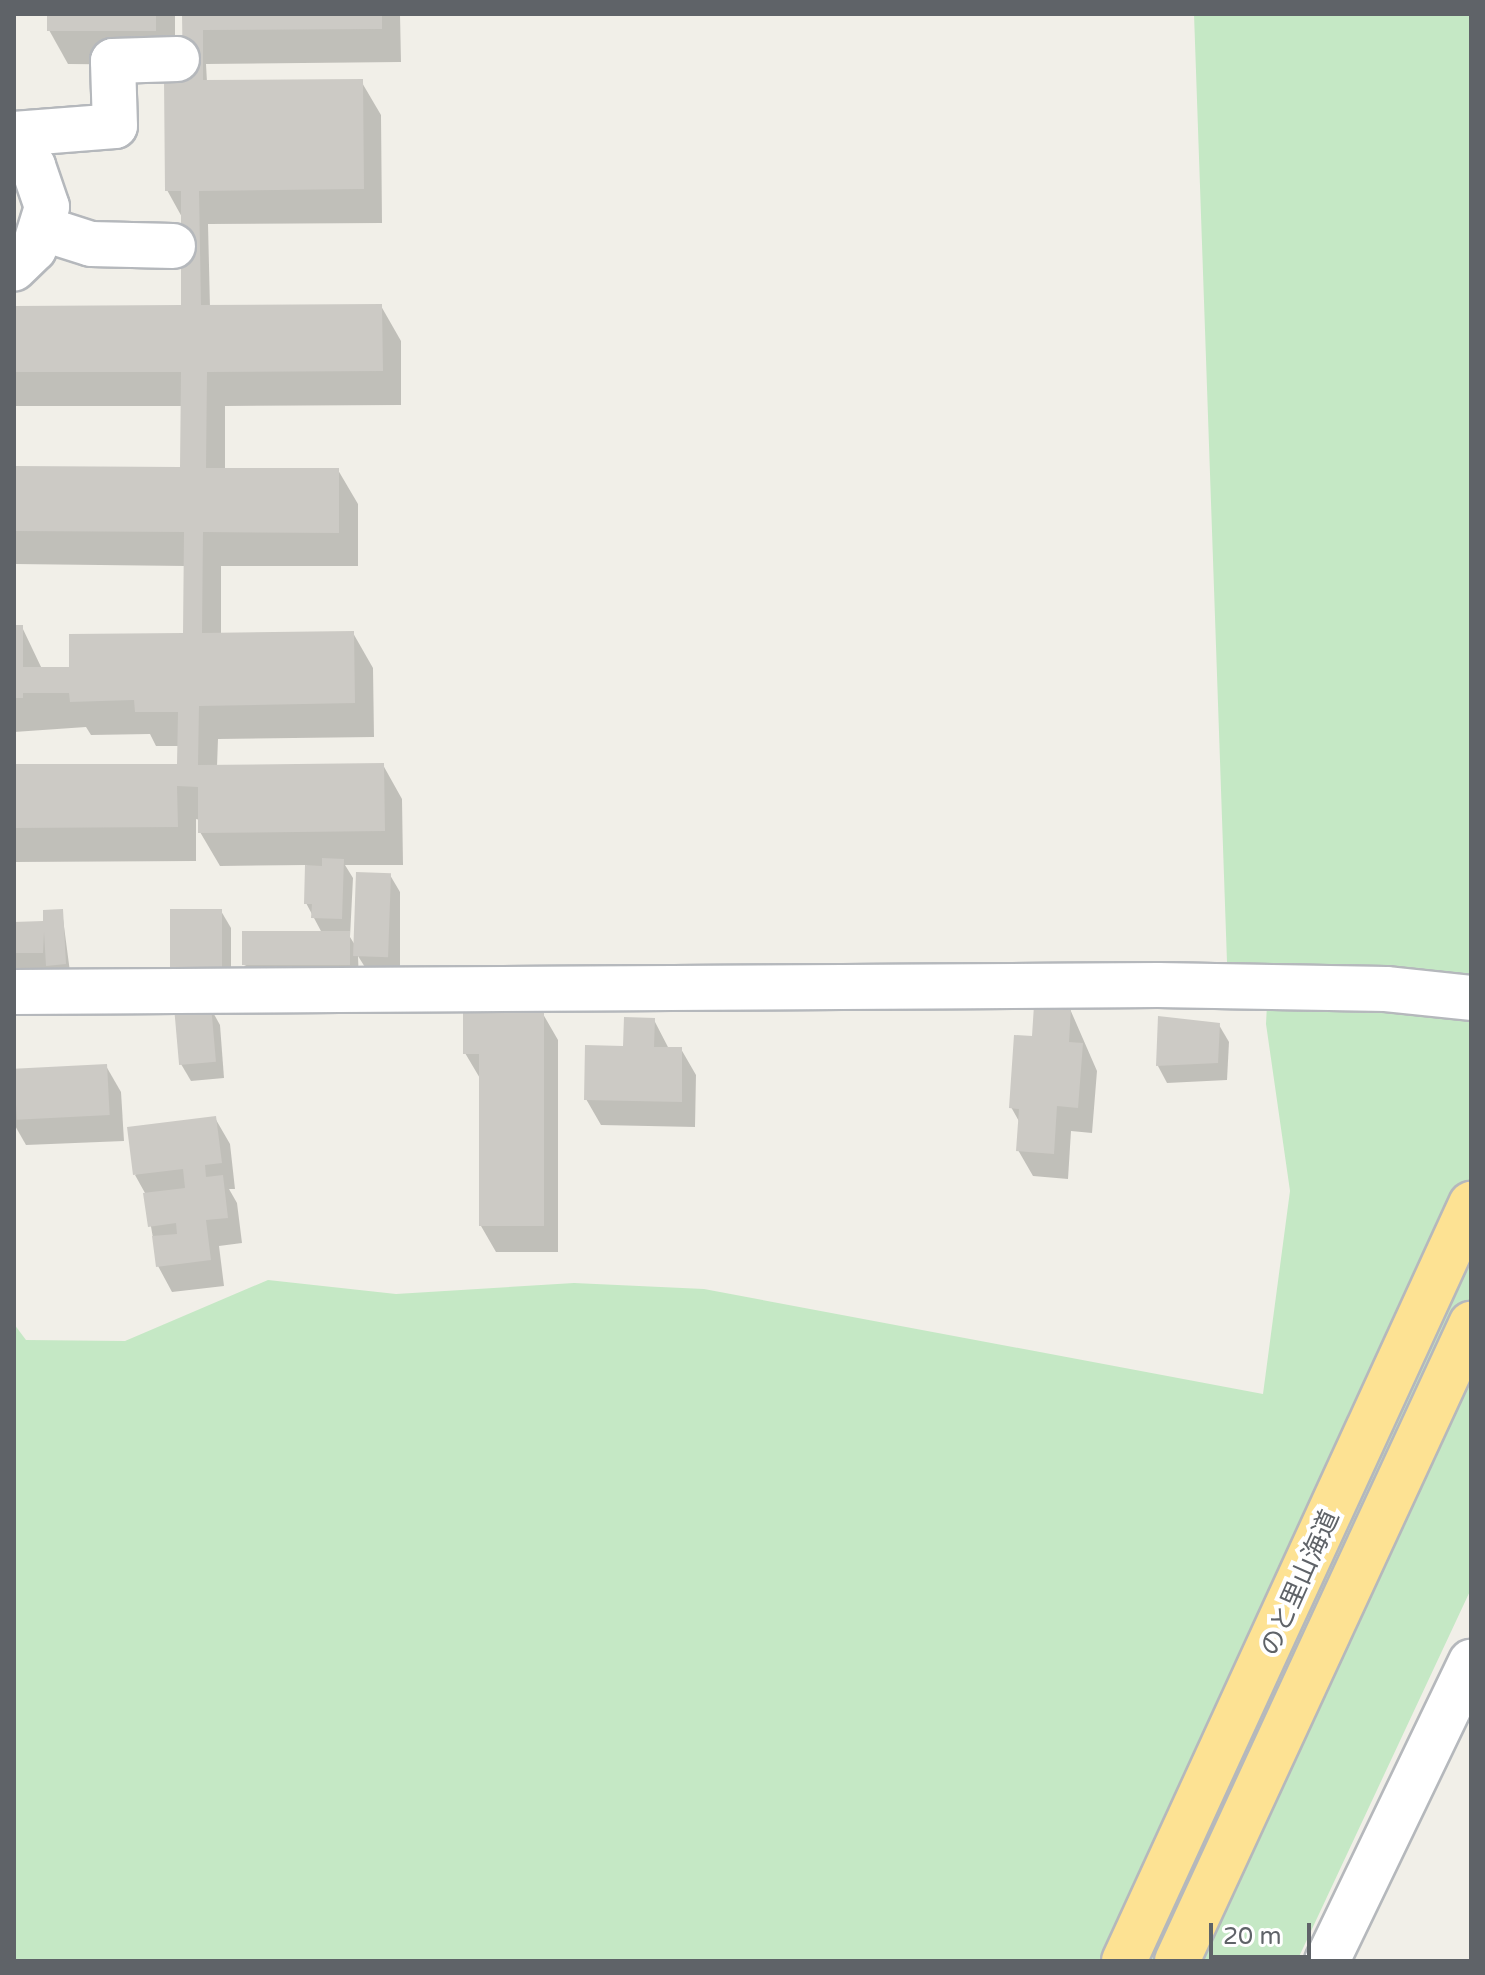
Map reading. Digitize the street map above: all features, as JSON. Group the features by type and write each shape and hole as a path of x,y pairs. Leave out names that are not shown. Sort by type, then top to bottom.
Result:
{"highway":[{"name":"のと里山海道","path":"1124,1961 1471,1204"},
{"name":"のと里山海道","path":"1177,1961 1471,1324"}],"street":[{"path":"14,134 115,126 113,61 177,59"},
{"path":"14,148 33,166 43,185 44,229 14,268"},
{"path":"44,229 91,244 173,246"},
{"path":"14,992 1158,985 1386,989 1471,998"},
{"path":"1327,1961 1471,1662"}],"green space":[{"path":"1194,14 1471,14 1471,1589 1297,1961 14,1961 14,1324 26,1340 125,1341 268,1280 396,1294 574,1283 704,1289 1263,1394 1290,1191 1266,1024 1269,965 1227,962"}],"building":[{"path":"47,14 156,14 156,31 47,31"},
{"path":"182,14 382,14 382,29 203,30 203,80 363,79 364,189 199,191 201,305 382,304 383,371 207,372 206,468 339,468 339,533 203,532 202,633 354,631 355,703 199,706 198,765 384,763 385,831 198,833 198,787 177,786 178,827 14,828 14,764 177,764 178,712 135,712 134,700 70,702 69,693 23,693 23,698 14,698 14,625 23,625 23,667 69,667 69,634 183,633 184,532 14,531 14,466 180,467 181,372 14,372 14,306 181,305 181,191 165,191 164,80 183,81"},
{"path":"322,858 344,859 342,919 311,918 312,904 304,904 305,865 322,866"},
{"path":"356,872 391,873 388,957 353,956"},
{"path":"63,909 66,964 46,966 44,932 43,953 14,953 14,922 43,921 43,910"},
{"path":"170,909 222,909 222,967 170,967"},
{"path":"242,931 350,931 350,965 242,965"},
{"path":"211,1005 216,1062 179,1065 174,1008"},
{"path":"1034,1005 1071,1008 1069,1042 1083,1043 1078,1108 1057,1106 1054,1154 1016,1151 1019,1109 1009,1108 1014,1035 1032,1036"},
{"path":"463,1012 544,1012 544,1226 479,1226 479,1054 463,1054"},
{"path":"1158,1016 1220,1023 1218,1063 1156,1066"},
{"path":"624,1017 655,1018 654,1047 682,1047 682,1102 584,1100 585,1045 623,1046"},
{"path":"107,1064 110,1115 17,1120 14,1069"},
{"path":"216,1116 222,1163 205,1165 206,1177 223,1175 228,1218 206,1220 211,1260 156,1267 152,1236 177,1234 176,1223 148,1227 143,1193 185,1188 183,1169 133,1175 127,1127"}]}
